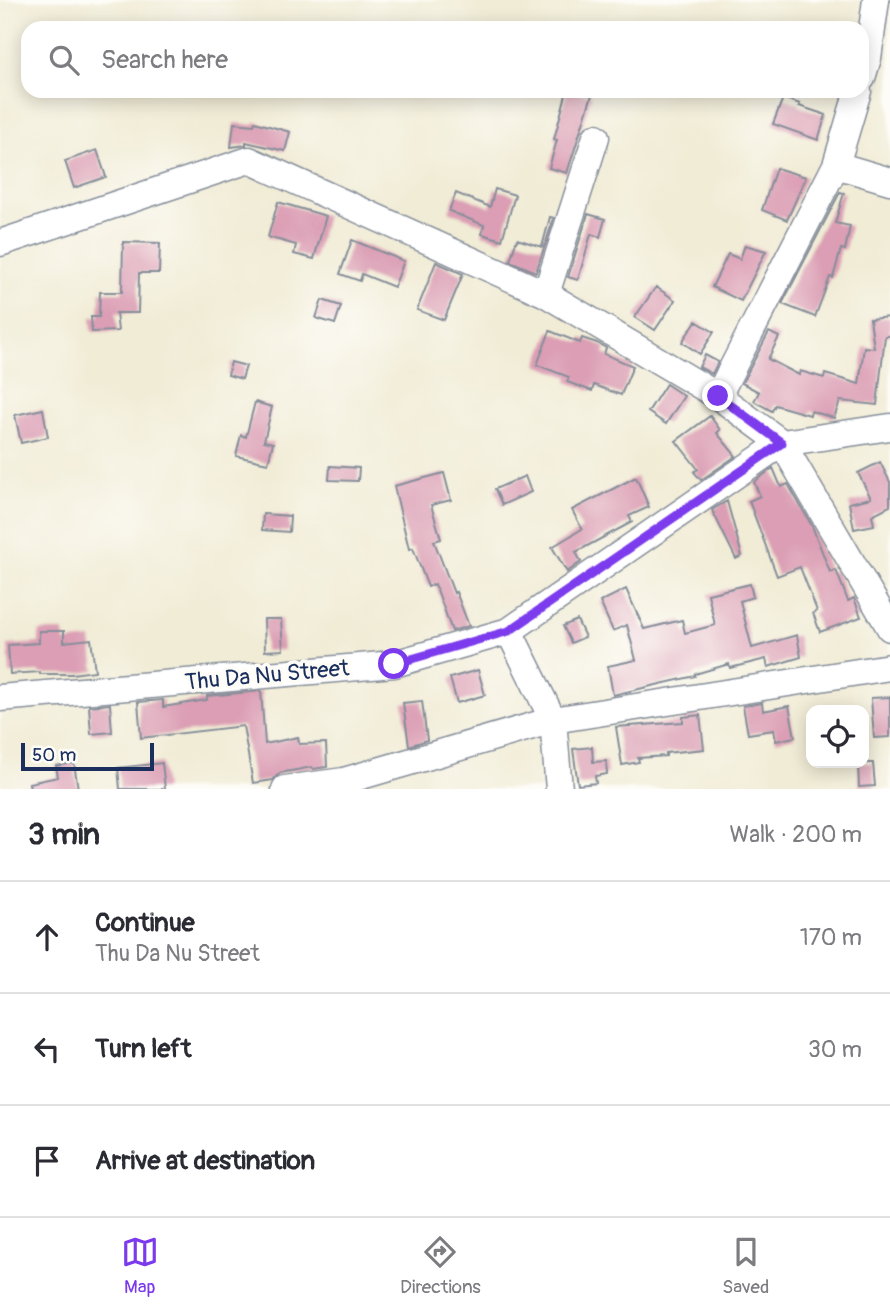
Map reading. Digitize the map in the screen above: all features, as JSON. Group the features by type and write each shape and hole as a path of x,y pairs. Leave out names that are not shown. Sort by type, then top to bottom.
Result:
{"street":[{"path":"869,51 876,0"},
{"path":"718,396 836,164 856,98"},
{"path":"546,294 596,137"},
{"path":"0,243 249,160 546,294 718,396 782,443 890,628"},
{"path":"836,164 890,181"},
{"name":"Thu Da Nu Street","path":"0,698 394,664 509,631 782,443 890,427"},
{"path":"509,631 553,720 559,789"},
{"path":"285,789 344,781 553,720 890,667"}],"building":[{"path":"565,98 591,98 567,173 549,168 557,140 554,139"},
{"path":"783,98 826,115 818,140 773,124"},
{"path":"255,122 290,132 285,151 246,142 246,145 231,147 234,123 254,125"},
{"path":"97,150 106,177 74,188 65,161"},
{"path":"776,168 806,177 787,220 762,210"},
{"path":"495,189 515,195 502,240 482,234 484,225 449,211 456,193 490,207"},
{"path":"840,192 844,193 835,223 850,226 845,250 841,249 833,278 830,277 815,317 782,304"},
{"path":"278,202 326,216 314,259 294,254 296,245 268,237"},
{"path":"588,214 605,219 600,237 591,234 578,280 568,277"},
{"path":"550,217 554,218 536,272 510,261 517,239 542,247"},
{"path":"352,240 404,261 394,287 362,274 360,281 340,274"},
{"path":"123,242 160,243 159,273 139,273 138,313 116,313 118,331 92,332 91,317 99,317 100,292 122,292"},
{"path":"745,245 766,251 741,301 712,287 728,254 740,259"},
{"path":"436,262 463,274 444,320 417,310"},
{"path":"656,287 675,300 655,330 635,317"},
{"path":"322,300 341,306 335,324 316,318"},
{"path":"890,317 890,336 885,336 877,405 840,401 834,418 811,411 810,415 775,405 772,411 754,401 759,392 742,383 769,332 779,337 768,359 799,375 800,371 824,378 825,374 859,384 864,347 874,348 870,319"},
{"path":"696,321 714,332 700,354 682,342"},
{"path":"550,331 580,343 582,338 597,343 606,348 604,354 633,366 621,395 594,385 592,391 567,382 569,377 537,365"},
{"path":"705,355 718,362 712,374 699,367"},
{"path":"231,362 246,366 242,379 228,375"},
{"path":"666,384 684,396 666,424 648,412"},
{"path":"255,402 272,407 264,441 273,443 268,463 236,456 241,435 246,437"},
{"path":"43,409 48,437 21,443 15,415"},
{"path":"710,416 720,430 717,433 736,456 701,480 694,472 698,469 676,441"},
{"path":"880,462 890,482 890,506 872,515 874,525 854,529 849,503 871,498 858,473"},
{"path":"330,466 359,468 358,481 329,480"},
{"path":"773,468 781,487 788,484 812,526 830,572 836,570 848,601 854,598 861,617 820,632 813,613 817,611 800,567 777,576 749,501 760,496 754,482"},
{"path":"444,473 451,500 431,505 441,539 434,541 469,626 452,631 435,584 428,587 413,548 409,549 394,486"},
{"path":"525,476 531,492 502,505 495,489"},
{"path":"636,477 649,507 629,516 632,522 576,552 581,562 567,572 552,547 582,529 572,510"},
{"path":"727,501 742,556 736,559 712,510"},
{"path":"263,514 290,516 289,532 262,530"},
{"path":"750,584 753,597 740,601 752,648 797,635 801,657 768,667 766,659 730,668 729,664 695,676 613,695 608,666 636,660 627,625 613,631 600,602 626,589 644,629 682,620 685,633 715,625 708,594"},
{"path":"264,619 281,619 283,650 265,651"},
{"path":"577,620 585,637 571,643 563,626"},
{"path":"39,631 64,631 64,642 91,639 95,671 72,674 10,674 8,645 39,643"},
{"path":"478,670 485,695 457,703 450,678"},
{"path":"261,691 265,744 298,737 299,744 326,743 327,767 280,773 273,780 253,783 243,726 141,738 138,702 163,700 163,707 207,700 207,696"},
{"path":"890,697 890,737 874,738 871,698"},
{"path":"422,701 427,740 409,746 403,703"},
{"path":"762,703 763,711 789,706 795,737 776,741 774,730 748,734 743,706"},
{"path":"110,704 112,732 91,734 89,706"},
{"path":"700,715 704,749 638,758 639,762 622,765 616,727 683,722 683,717"},
{"path":"592,747 593,762 606,761 607,774 595,776 596,783 578,785 573,749"},
{"path":"74,763 78,789 30,789 29,783 58,777 56,766"},
{"path":"162,763 165,789 120,789 118,768"},
{"path":"869,763 873,763 875,786 859,787 858,768 869,768"}],"route":[{"path":"394,664 509,631 782,443 718,396"}]}
